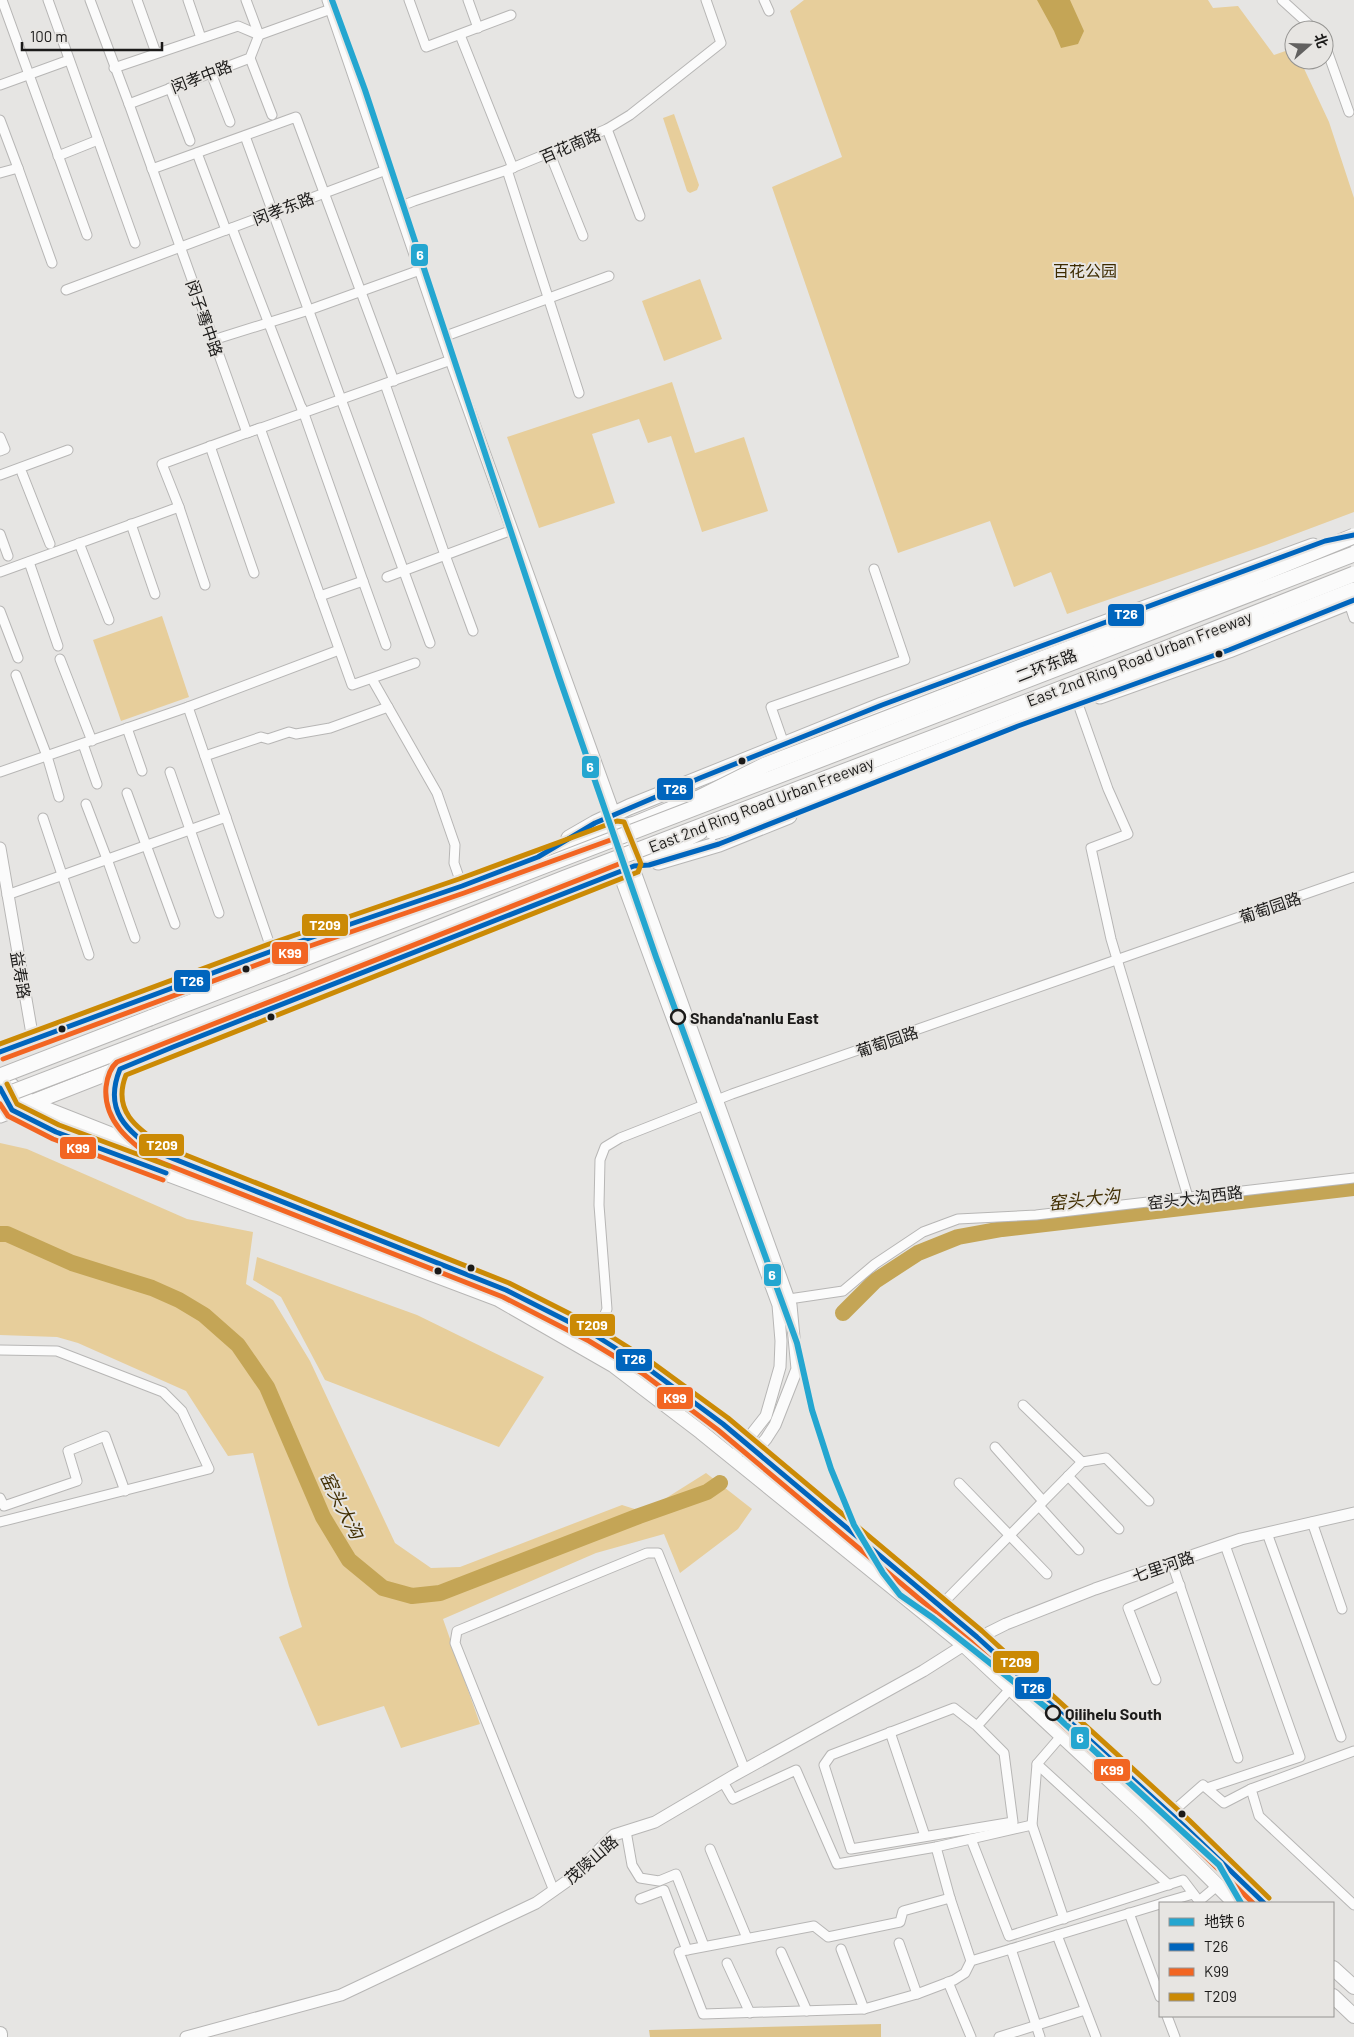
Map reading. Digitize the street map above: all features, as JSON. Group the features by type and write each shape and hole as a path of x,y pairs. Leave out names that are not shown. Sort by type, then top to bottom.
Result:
{"highway":[{"path":"538,857 615,813 882,705 1325,541 1354,536"},
{"path":"0,1052 272,951 462,886 538,857 625,830 765,765 1242,582 1354,536"},
{"name":"二环东路","path":"625,830 697,798 1345,549 1354,536"},
{"name":"East 2nd Ring Road Urban Freeway","path":"0,1076 625,830 1354,554"},
{"name":"East 2nd Ring Road Urban Freeway","path":"0,1097 634,860 1354,574"},
{"name":"二环东路","path":"634,860 824,784 1333,590 1353,595"},
{"path":"634,860 649,865 719,844 1078,704 1229,650 1353,595"},
{"path":"6,1112 620,872 634,860 766,817 1353,595"},
{"name":"二环东路","path":"697,798 724,768"},
{"name":"二环东路","path":"684,784 734,785"},
{"name":"二环东路","path":"824,784 860,788"},
{"name":"二环东路","path":"719,844 747,814"}],"main road":[{"path":"330,4 451,360 615,813 625,830 789,1299 798,1369 778,1421 755,1452 738,1462"},
{"path":"625,830 620,872 778,1305 781,1341 780,1367 766,1416 743,1442 738,1462"},
{"name":"益寿路","path":"0,848 32,1034 29,1042"},
{"path":"120,1069 112,1087 113,1104 132,1132 159,1153"},
{"path":"0,1076 30,1103 506,1290 593,1334 646,1367 723,1424 977,1637 1263,1902"},
{"path":"0,1088 6,1112 498,1299 613,1365 738,1462 964,1644 1146,1814 1234,1902"},
{"name":"七里河路","path":"977,1637 1031,1613 1225,1545 1312,1522 1353,1516"},
{"name":"茂陵山路","path":"186,2037 341,1995 536,1903 570,1879 614,1835 655,1822 923,1671 977,1637"},
{"path":"1334,1969 1354,1987"},
{"path":"1334,1997 1354,2016"}],"street":[{"path":"2,0 87,235"},
{"path":"48,0 135,243"},
{"path":"137,0 156,53"},
{"path":"188,0 201,38"},
{"path":"246,0 259,35"},
{"path":"409,0 426,47 511,15"},
{"path":"468,0 478,28"},
{"path":"699,0 719,45"},
{"path":"706,0 719,45"},
{"path":"764,0 769,11"},
{"path":"1282,0 1304,20"},
{"name":"闵子骞中路","path":"93,1 114,68 130,104 212,340 247,433"},
{"path":"114,68 238,26 259,35 330,4"},
{"name":"闵孝中路","path":"130,104 250,58 259,35"},
{"path":"460,35 510,169 548,298 579,393"},
{"name":"百花南路","path":"399,207 550,154 607,129 630,115 719,45"},
{"path":"250,58 272,115"},
{"path":"0,85 69,60"},
{"path":"1334,70 1349,112"},
{"path":"211,73 230,122"},
{"path":"170,88 190,141"},
{"path":"152,170 296,117 360,290 445,555 473,631"},
{"path":"0,120 52,263"},
{"path":"607,129 640,216"},
{"path":"245,136 430,643"},
{"path":"58,156 98,140"},
{"path":"197,153 269,322 386,645"},
{"path":"550,154 583,236"},
{"path":"0,174 18,168"},
{"name":"闵孝东路","path":"66,290 386,170"},
{"path":"212,340 309,310 360,290 420,270"},
{"path":"443,337 609,276"},
{"path":"206,585 162,464 260,428 302,410 451,360"},
{"path":"260,428 352,685 415,663"},
{"path":"0,437 4,449 0,451"},
{"path":"210,446 254,574"},
{"path":"0,475 68,450"},
{"path":"22,472 50,544"},
{"path":"0,572 179,507"},
{"path":"131,524 155,594"},
{"path":"387,577 512,530"},
{"path":"0,534 8,556"},
{"path":"79,543 109,620"},
{"path":"28,562 58,646"},
{"path":"784,744 771,707 905,660 874,569"},
{"path":"320,596 363,581"},
{"path":"1353,595 1354,618"},
{"path":"0,611 18,658"},
{"path":"0,772 188,707 339,650"},
{"path":"60,659 92,741"},
{"path":"16,675 47,756 59,797"},
{"path":"372,678 437,793 455,845 454,863 462,886"},
{"path":"1078,704 1108,789 1128,834 1090,848 1118,960 1188,1198"},
{"path":"188,707 272,951"},
{"path":"205,756 260,737 268,739 289,732 296,734 330,728 388,707"},
{"path":"127,728 142,771"},
{"path":"83,744 97,784"},
{"path":"170,772 219,913"},
{"path":"127,792 148,845 175,924"},
{"path":"86,804 135,938"},
{"path":"7,894 63,875 106,857 148,845 226,817"},
{"path":"44,818 90,955"},
{"name":"葡萄园路","path":"593,1334 601,1324 607,1310 599,1205 600,1160 605,1147 620,1138 718,1099 1354,878"},
{"name":"窑头大沟西路","path":"789,1299 843,1291 875,1264 923,1232 958,1218 1036,1215 1354,1178"},
{"path":"0,1350 57,1351 163,1392 182,1411 209,1470 0,1522"},
{"path":"1023,1405 1082,1462"},
{"path":"0,1498 4,1506 77,1481 68,1451 105,1436 125,1491"},
{"path":"995,1447 1079,1550"},
{"path":"940,1606 1082,1462 1106,1458 1149,1501"},
{"path":"1068,1476 1119,1529"},
{"path":"959,1483 1047,1574"},
{"path":"1312,1522 1342,1609"},
{"path":"1267,1533 1341,1737"},
{"path":"1207,1788 1300,1757 1225,1545"},
{"path":"554,1890 455,1643 457,1631 647,1553 658,1553 745,1770"},
{"path":"1172,1563 1238,1758"},
{"path":"1156,1680 1128,1608 1180,1585"},
{"path":"977,1726 1011,1688"},
{"path":"954,1708 977,1726 1004,1754 1012,1822 851,1849 824,1765 831,1756 954,1708"},
{"path":"890,1732 926,1836"},
{"path":"1062,1734 1038,1764 1032,1825 1064,1918"},
{"path":"1170,1814 1203,1785 1224,1803 1251,1789 1354,1751"},
{"path":"1038,1764 1169,1885"},
{"path":"723,1782 733,1799 796,1770 837,1864 936,1847 1032,1825"},
{"path":"1251,1789 1259,1816 1354,1905"},
{"path":"626,1831 632,1865 640,1878 659,1881 676,1874 704,1946"},
{"path":"971,1839 1009,1936 1183,1880 1199,1901 1217,1886"},
{"path":"936,1847 950,1898 971,1961 965,1973 948,1982 917,1994 864,2009 703,2014 679,1952 814,1926 828,1937 900,1922 903,1911 950,1898"},
{"path":"710,1849 747,1938"},
{"path":"640,1899 664,1890 686,1950"},
{"path":"1168,1902 1194,1894"},
{"path":"971,1961 1159,1905"},
{"path":"1129,1913 1159,1994"},
{"path":"1057,1935 1096,2037"},
{"path":"899,1943 917,1994"},
{"path":"841,1949 864,2009"},
{"path":"1011,1949 1040,2037"},
{"path":"782,1952 806,2011"},
{"path":"727,1963 750,2013"},
{"path":"948,1982 971,2037"},
{"path":"999,2037 1085,2010"},
{"path":"1167,2017 1175,2037"}],"green space":[{"name":"百花公园","path":"804,0 1208,0 1213,8 1238,6 1274,55 1284,52 1284,70 1305,70 1329,122 1354,198 1354,512 1266,545 1067,614 1051,572 1014,587 990,521 898,553 772,187 842,157 790,11"},
{"path":"674,114 699,185 697,190 690,193 687,191 663,118"},
{"path":"700,279 722,339 664,361 642,301"},
{"path":"672,382 695,453 744,437 768,511 702,532 671,436 648,443 639,419 592,434 615,503 539,528 507,437"},
{"path":"162,616 189,697 121,721 93,640"},
{"path":"0,1143 27,1149 187,1219 253,1232 246,1284 273,1300 310,1361 395,1543 431,1568 460,1567 622,1505 644,1512 706,1473 752,1509 738,1529 680,1573 664,1534 596,1553 443,1619 480,1724 401,1748 384,1706 318,1726 279,1637 302,1627 253,1453 228,1456 186,1391 78,1343 57,1337 0,1335"},
{"path":"257,1257 417,1315 544,1377 499,1447 325,1380 281,1297 253,1280"}],"shaded area":[{"path":"1037,0 1070,0 1084,31 1078,44 1061,48"},
{"path":"881,2024 881,2037 650,2037 649,2030"}],"waterway":[{"name":"窑头大沟","path":"843,1313 875,1281 918,1253 958,1237 1002,1229 1354,1188"},
{"name":"窑头大沟","path":"0,1234 7,1234 72,1263 152,1288 179,1300 204,1315 238,1345 267,1387 323,1517 349,1560 383,1588 412,1596 440,1593 639,1516 707,1492 720,1483"}],"metro line":[{"name":"6","path":"332,0 365,90 559,677 656,957 797,1343 812,1410 831,1469 854,1525 883,1573 900,1595 933,1618 1052,1712 1219,1865 1240,1902"}],"transit line":[{"name":"T26","path":"0,1052 272,951 462,886 538,857 595,823 700,778 882,705 1325,541 1354,535"},
{"name":"T26","path":"1263,1902 1184,1826 977,1637 723,1424 646,1367 593,1334 506,1290 159,1153 128,1127 116,1108 114,1097 115,1084 120,1069 173,1047 634,866 649,865 719,844 1018,726 1229,650 1354,600"},
{"name":"T209","path":"0,1044 269,944 459,879 617,821 624,822 641,864 638,872 126,1075 122,1087 122,1098 124,1108 129,1117 144,1132 163,1146 509,1283 596,1327 650,1361 728,1418 982,1631 1189,1820 1269,1898"},
{"name":"K99","path":"3,1059 275,958 616,838 624,862 117,1062 111,1070 106,1087 106,1099 114,1120 120,1130 136,1146 155,1160 503,1297 589,1341 642,1373 718,1430 972,1643 1179,1831 1252,1902"},
{"name":"T209","path":"7,1084 17,1104 59,1125 169,1166"},
{"name":"T26","path":"0,1088 12,1110 56,1132 166,1173"},
{"name":"K99","path":"0,1104 8,1116 53,1139 163,1180"}],"place":[{"name":"Shanda'nanlu East","path":"678,1017"},
{"name":"Qilihelu South","path":"1053,1713"}]}
